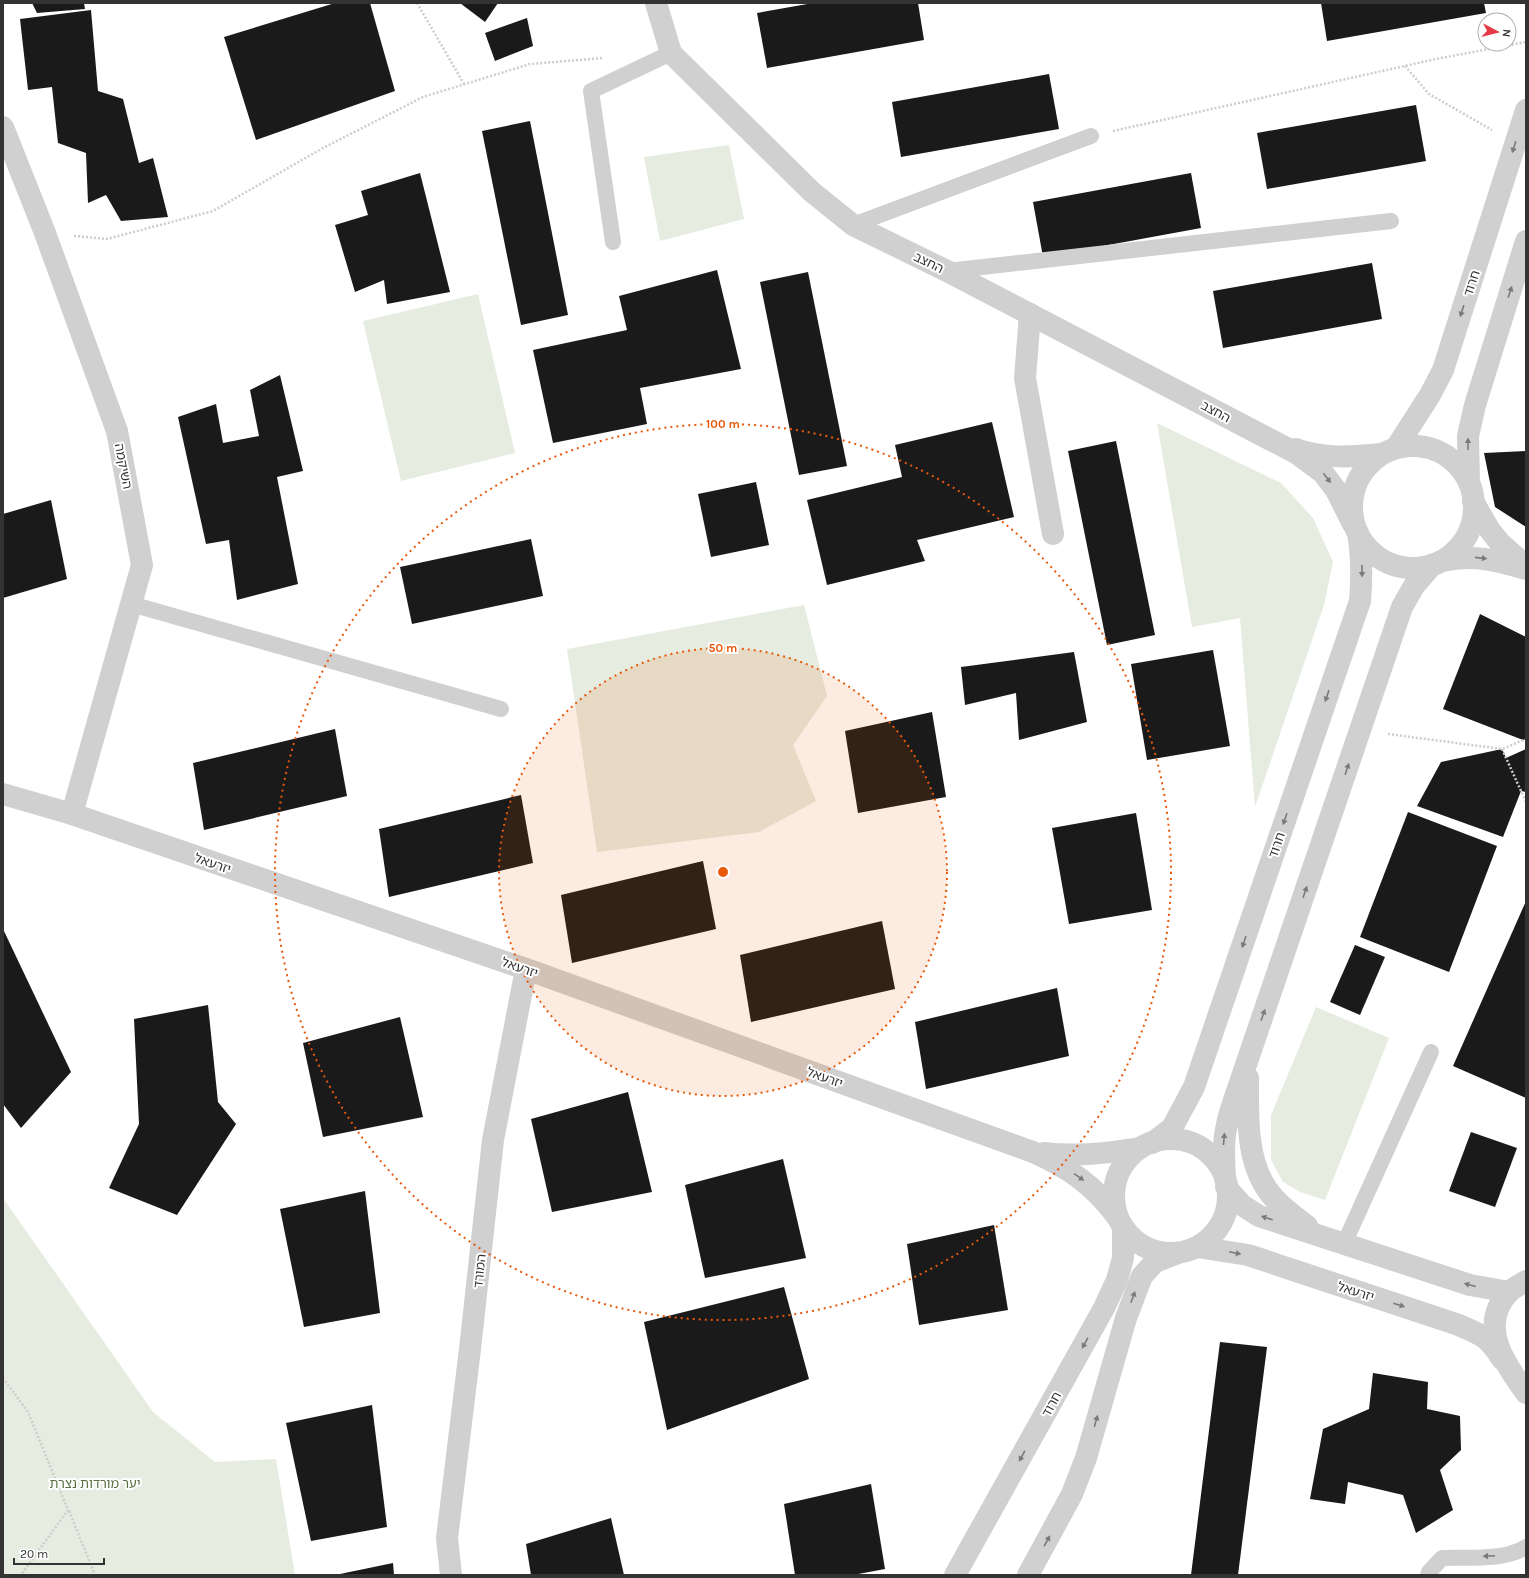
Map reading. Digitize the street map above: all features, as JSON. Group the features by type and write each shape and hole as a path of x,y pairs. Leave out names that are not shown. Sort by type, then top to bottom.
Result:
{"street":[{"name":"החצב","path":"656,3 671,53 812,192 853,225 947,271 1296,453 1323,473 1336,490 1356,528"},
{"name":"חרוד","path":"1388,451 1430,395 1442,370 1526,110"},
{"name":"השיקמה","path":"3,127 46,233 117,431 142,564 72,814"},
{"path":"1028,1575 1072,1494 1086,1458 1126,1318 1142,1276 1155,1262 1187,1250 1212,1235 1224,1216 1228,1197 1223,1143 1225,1127 1402,607 1414,586 1437,563 1459,548 1469,533 1474,512 1471,492 1468,436 1475,405 1526,241"},
{"path":"1030,314 1025,378 1053,534"},
{"name":"החצב","path":"1272,440 1311,453 1353,457 1388,451"},
{"path":"1422,445 1448,456 1464,471 1471,492 1489,529 1500,543 1526,567 1484,559 1462,557 1422,568 1400,567 1381,560 1363,543 1356,528 1351,502 1357,482 1364,468 1388,451 1422,445"},
{"name":"חרוד","path":"1146,1146 1172,1128 1194,1087 1360,601 1362,554 1356,528"},
{"name":"יזרעאל","path":"3,794 72,814 526,969 1033,1152 1060,1164 1085,1181 1105,1200 1121,1222"},
{"name":"המורד","path":"451,1575 447,1538 471,1342 493,1140 526,969"},
{"path":"1248,1059 1248,1109 1255,1166 1265,1187 1284,1208 1319,1236"},
{"path":"1187,1250 1158,1252 1140,1244 1129,1235 1121,1222 1114,1199 1117,1179 1125,1162 1146,1146 1159,1140 1178,1139 1200,1147 1215,1160 1226,1183 1242,1205 1258,1216 1470,1285 1517,1286"},
{"name":"יזרעאל","path":"1033,1152 1058,1155 1088,1154 1146,1146"},
{"name":"חרוד","path":"955,1575 1104,1308 1117,1280 1123,1258 1121,1222"},
{"name":"יזרעאל","path":"1187,1250 1248,1255 1456,1324 1477,1333 1492,1342 1502,1359"},
{"path":"1517,1286 1499,1306 1495,1321 1497,1347 1502,1359 1525,1392"}],"lane":[{"path":"613,242 591,91 671,53"},
{"path":"853,225 1091,136"},
{"path":"947,271 1391,220"},
{"path":"131,604 501,709"},
{"path":"1344,1244 1431,1052"},
{"path":"1428,1574 1442,1558 1498,1556 1520,1551 1526,1547"}],"path":[{"path":"418,3 464,84"},
{"path":"1091,136 1405,66 1526,42"},
{"path":"46,233 107,239 212,210 323,148 423,97 530,64 608,58"},
{"path":"1405,66 1429,94 1486,128 1516,140"},
{"path":"1361,726 1395,736 1502,749 1526,739"},
{"path":"1502,749 1526,802"},
{"path":"3,1378 28,1412 95,1575"},
{"path":"21,1575 68,1510"}],"green space":[{"path":"729,145 744,219 660,241 644,157"},
{"path":"478,294 515,453 401,481 363,321"},
{"path":"1157,423 1281,483 1313,518 1333,562 1324,605 1255,807 1240,618 1192,627"},
{"path":"804,605 827,696 793,745 816,801 759,832 597,852 567,649"},
{"path":"1316,1007 1389,1038 1325,1200 1300,1192 1283,1182 1271,1160 1271,1115"},
{"name":"יער מורדות נצרת","path":"3,1198 153,1412 215,1462 276,1459 295,1575 3,1575"}],"building":[{"path":"32,3 84,3 85,9 37,13"},
{"path":"335,3 370,3 395,91 256,140 224,37"},
{"path":"460,3 498,3 485,22"},
{"path":"813,3 918,3 924,40 767,68 757,13"},
{"path":"1321,3 1484,3 1486,12 1477,12 1477,15 1327,41"},
{"path":"91,10 98,91 123,99 139,163 153,158 168,217 121,221 106,195 88,203 86,153 58,143 52,87 28,90 20,19"},
{"path":"527,18 533,46 495,61 485,33"},
{"path":"1049,74 1059,129 901,157 892,102"},
{"path":"1416,105 1426,161 1267,189 1257,133"},
{"path":"530,121 568,315 521,325 482,131"},
{"path":"420,173 450,292 387,304 384,280 355,292 335,225 368,215 361,191"},
{"path":"1191,173 1201,228 1043,257 1033,202"},
{"path":"1372,263 1382,319 1223,348 1213,291"},
{"path":"717,270 741,369 640,388 647,424 553,443 533,350 627,330 619,296"},
{"path":"808,272 847,466 799,475 760,282"},
{"path":"280,375 303,471 277,477 298,584 237,600 229,540 206,544 178,417 216,404 223,443 259,436 250,390"},
{"path":"992,422 1014,517 917,540 925,561 827,585 807,500 902,477 895,445"},
{"path":"1116,441 1155,635 1107,645 1068,451"},
{"path":"1526,451 1526,527 1495,507 1484,453"},
{"path":"756,482 769,545 711,557 698,494"},
{"path":"51,500 67,579 3,598 3,514"},
{"path":"531,539 543,596 412,624 400,567"},
{"path":"1480,614 1526,637 1526,739 1523,740 1443,709"},
{"path":"1213,650 1230,746 1147,760 1131,664"},
{"path":"1074,652 1087,722 1019,740 1016,693 965,705 961,667"},
{"path":"932,712 946,797 858,813 845,731"},
{"path":"335,729 347,796 204,830 193,763"},
{"path":"1502,749 1506,758 1526,749 1526,792 1521,791 1503,837 1417,806 1441,762"},
{"path":"521,795 533,863 389,897 379,829"},
{"path":"1408,812 1497,846 1449,972 1360,937"},
{"path":"1136,813 1152,910 1069,924 1052,828"},
{"path":"703,861 716,929 572,963 561,895"},
{"path":"1526,901 1526,1098 1453,1066"},
{"path":"882,921 895,989 751,1022 740,955"},
{"path":"3,929 71,1072 21,1128 3,1104"},
{"path":"1355,945 1385,957 1360,1015 1330,1002"},
{"path":"1057,988 1069,1056 926,1089 915,1022"},
{"path":"208,1005 218,1102 236,1124 177,1215 109,1188 139,1124 134,1019"},
{"path":"400,1017 423,1117 323,1137 303,1043"},
{"path":"628,1092 652,1192 552,1212 531,1119"},
{"path":"1471,1132 1517,1148 1495,1207 1449,1191"},
{"path":"783,1159 806,1258 705,1278 685,1185"},
{"path":"365,1191 380,1313 304,1327 280,1209"},
{"path":"994,1225 1008,1310 919,1325 907,1244"},
{"path":"784,1287 809,1379 667,1430 644,1322"},
{"path":"1220,1342 1267,1347 1238,1575 1191,1575"},
{"path":"1373,1373 1428,1382 1427,1409 1460,1416 1461,1450 1440,1470 1453,1510 1416,1533 1403,1495 1348,1482 1345,1504 1310,1499 1323,1429 1369,1409"},
{"path":"372,1405 387,1527 311,1541 286,1423"},
{"path":"871,1484 885,1569 853,1575 795,1575 784,1504"},
{"path":"611,1518 624,1575 531,1575 526,1544"},
{"path":"393,1563 394,1575 340,1575 340,1574"}]}
